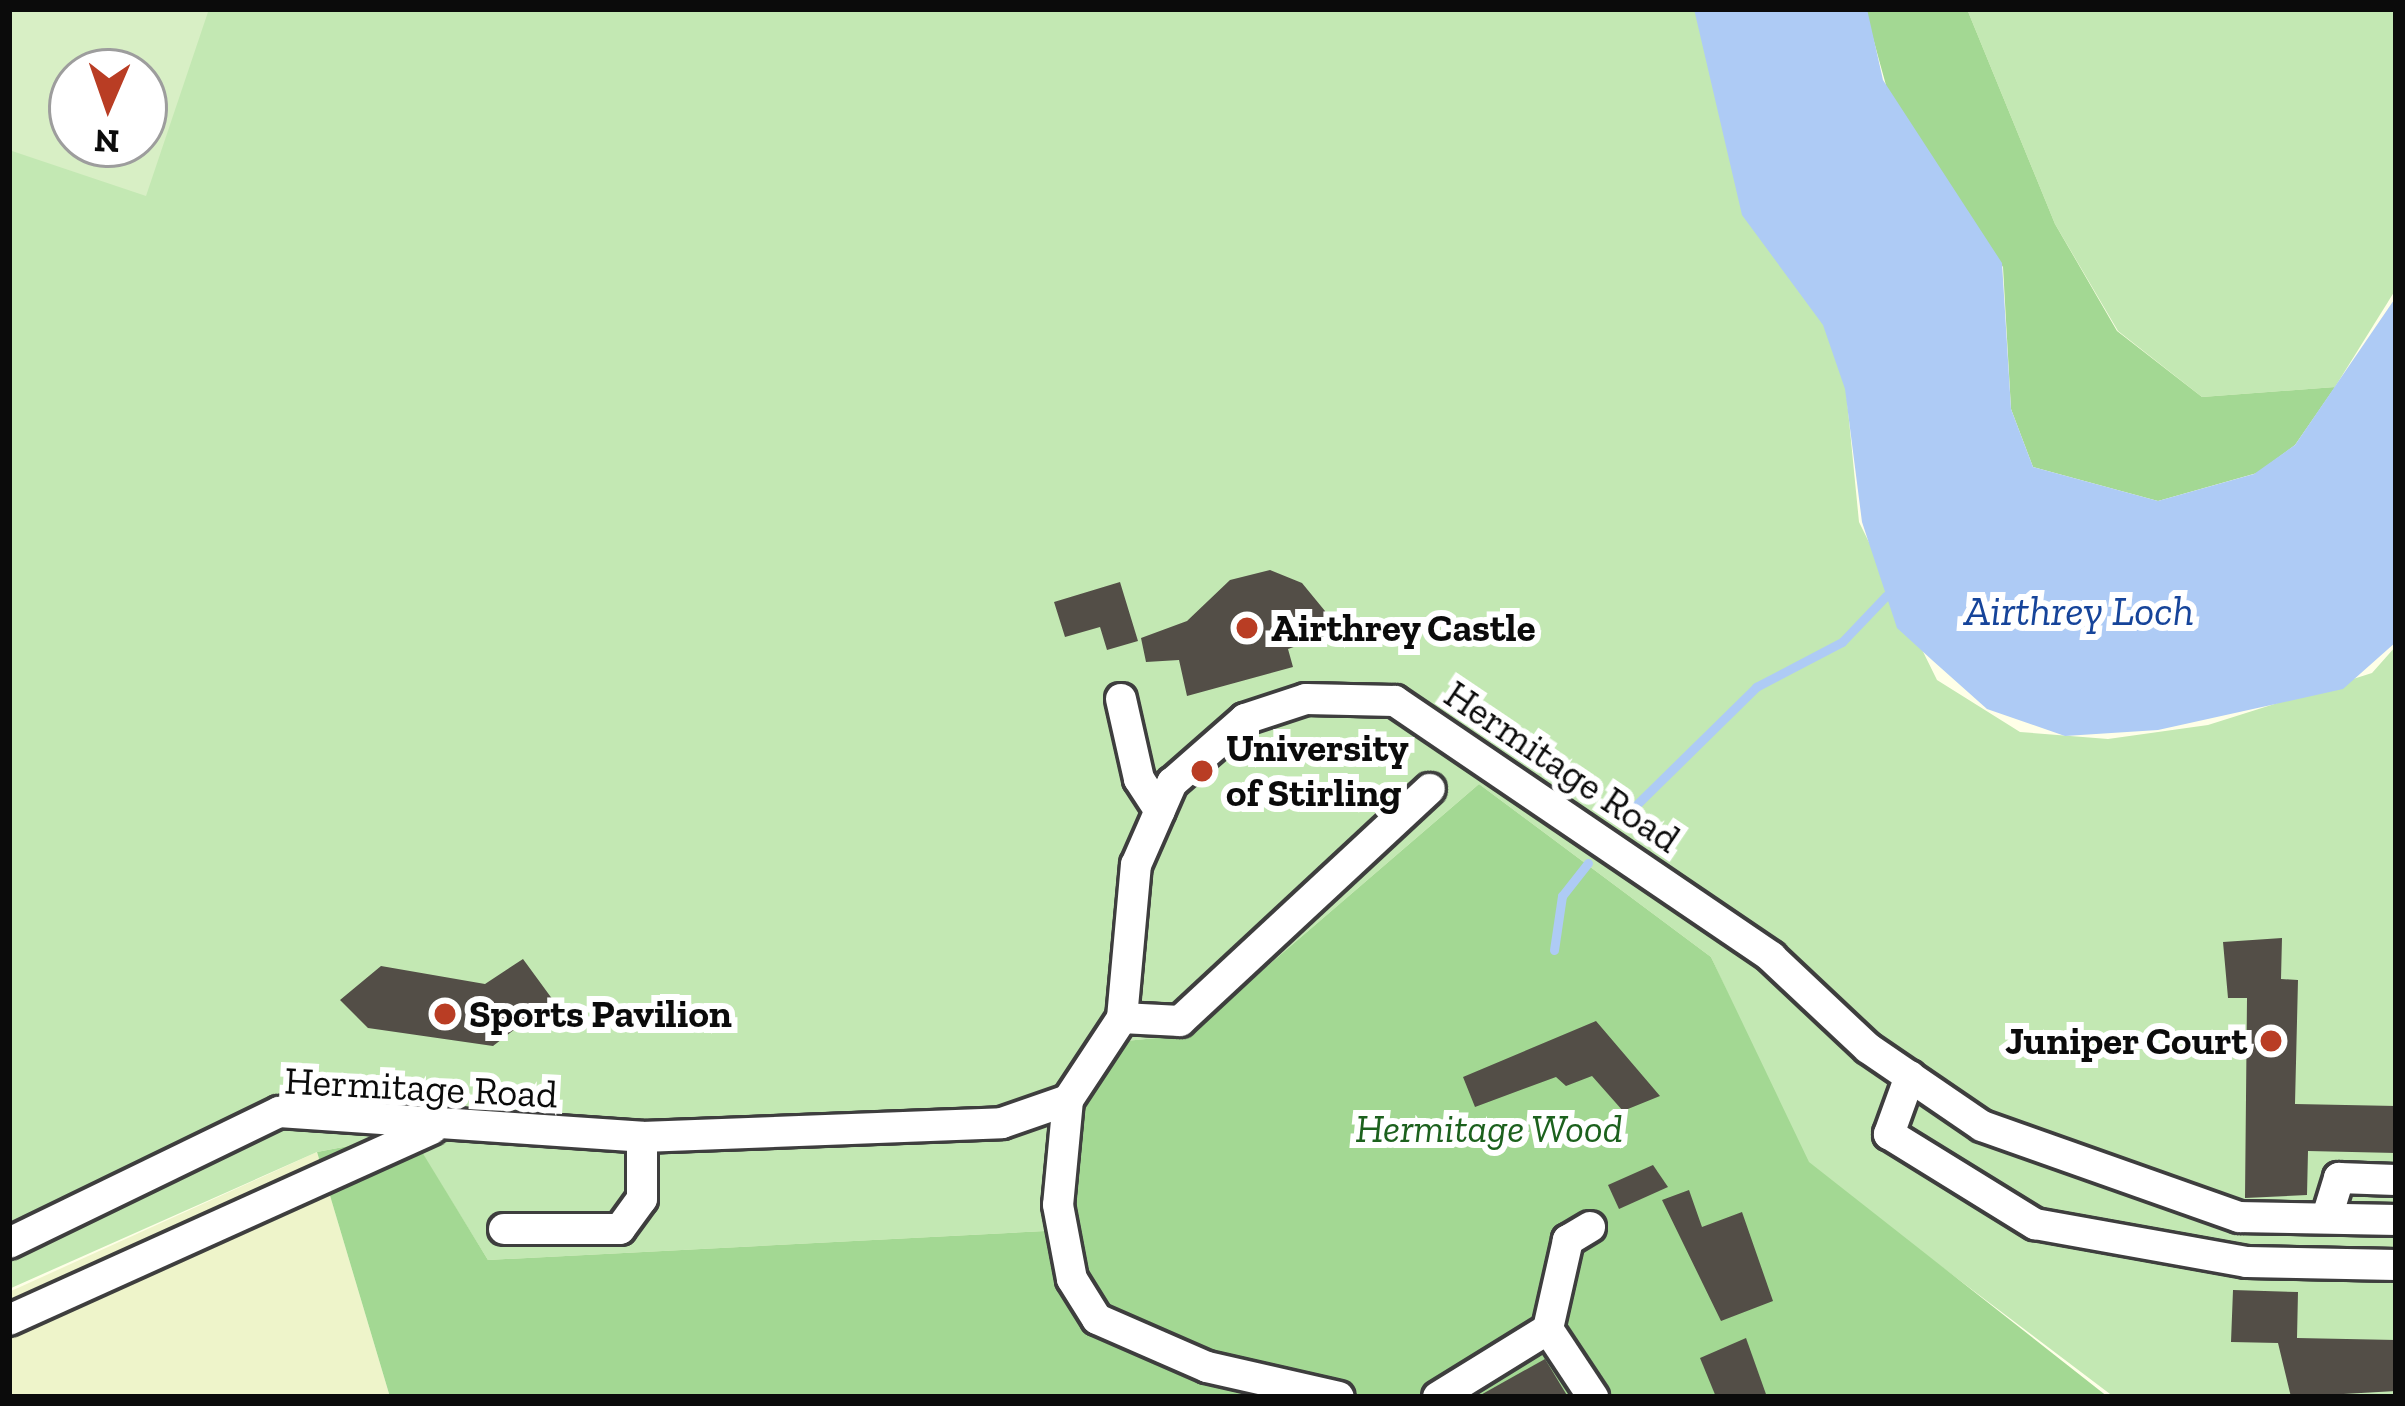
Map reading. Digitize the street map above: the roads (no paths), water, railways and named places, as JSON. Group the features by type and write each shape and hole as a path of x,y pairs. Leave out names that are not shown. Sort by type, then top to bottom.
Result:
{"lane":[{"path":"1121,699 1139,779 1160,811"},
{"name":"Hermitage Road","path":"9,1243 279,1112 432,1129 642,1137 1002,1123 1068,1100 1122,1018 1136,866 1172,783 1245,718 1306,699 1396,701 1771,957 1910,1076 2063,1164 2240,1217 2396,1220"},
{"path":"1122,1018 1180,1021 1430,789"},
{"path":"1910,1076 1889,1134 2035,1224 2247,1262 2396,1265"},
{"path":"1068,1100 1058,1205 1072,1279 1096,1319 1207,1367 1339,1397"},
{"path":"9,1320 432,1129"},
{"path":"504,1229 620,1229 642,1199 642,1137"},
{"path":"2327,1217 2339,1178 2396,1180"},
{"path":"1438,1397 1548,1329 1568,1240 1590,1227"},
{"path":"1548,1329 1593,1397"}],"water":[{"name":"Airthrey Loch","path":"1694,9 1867,9 1883,80 2002,263 2011,409 2033,467 2158,501 2254,474 2295,445 2396,297 2396,642 2343,689 2158,730 2065,736 1987,709 1932,660 1897,628 1862,522 1845,389 1823,325 1742,215"}],"waterway":[{"path":"1628,813 1756,687 1842,642 1886,596"},
{"path":"1554,950 1562,896 1588,863"}],"place":[{"name":"Airthrey Castle","path":"1247,628"},
{"name":"University of Stirling","path":"1202,771"},
{"name":"Sports Pavilion","path":"445,1014"},
{"name":"Juniper Court","path":"2271,1041"}],"park label":[{"name":"Hermitage Wood","path":"1489,1129"}]}
